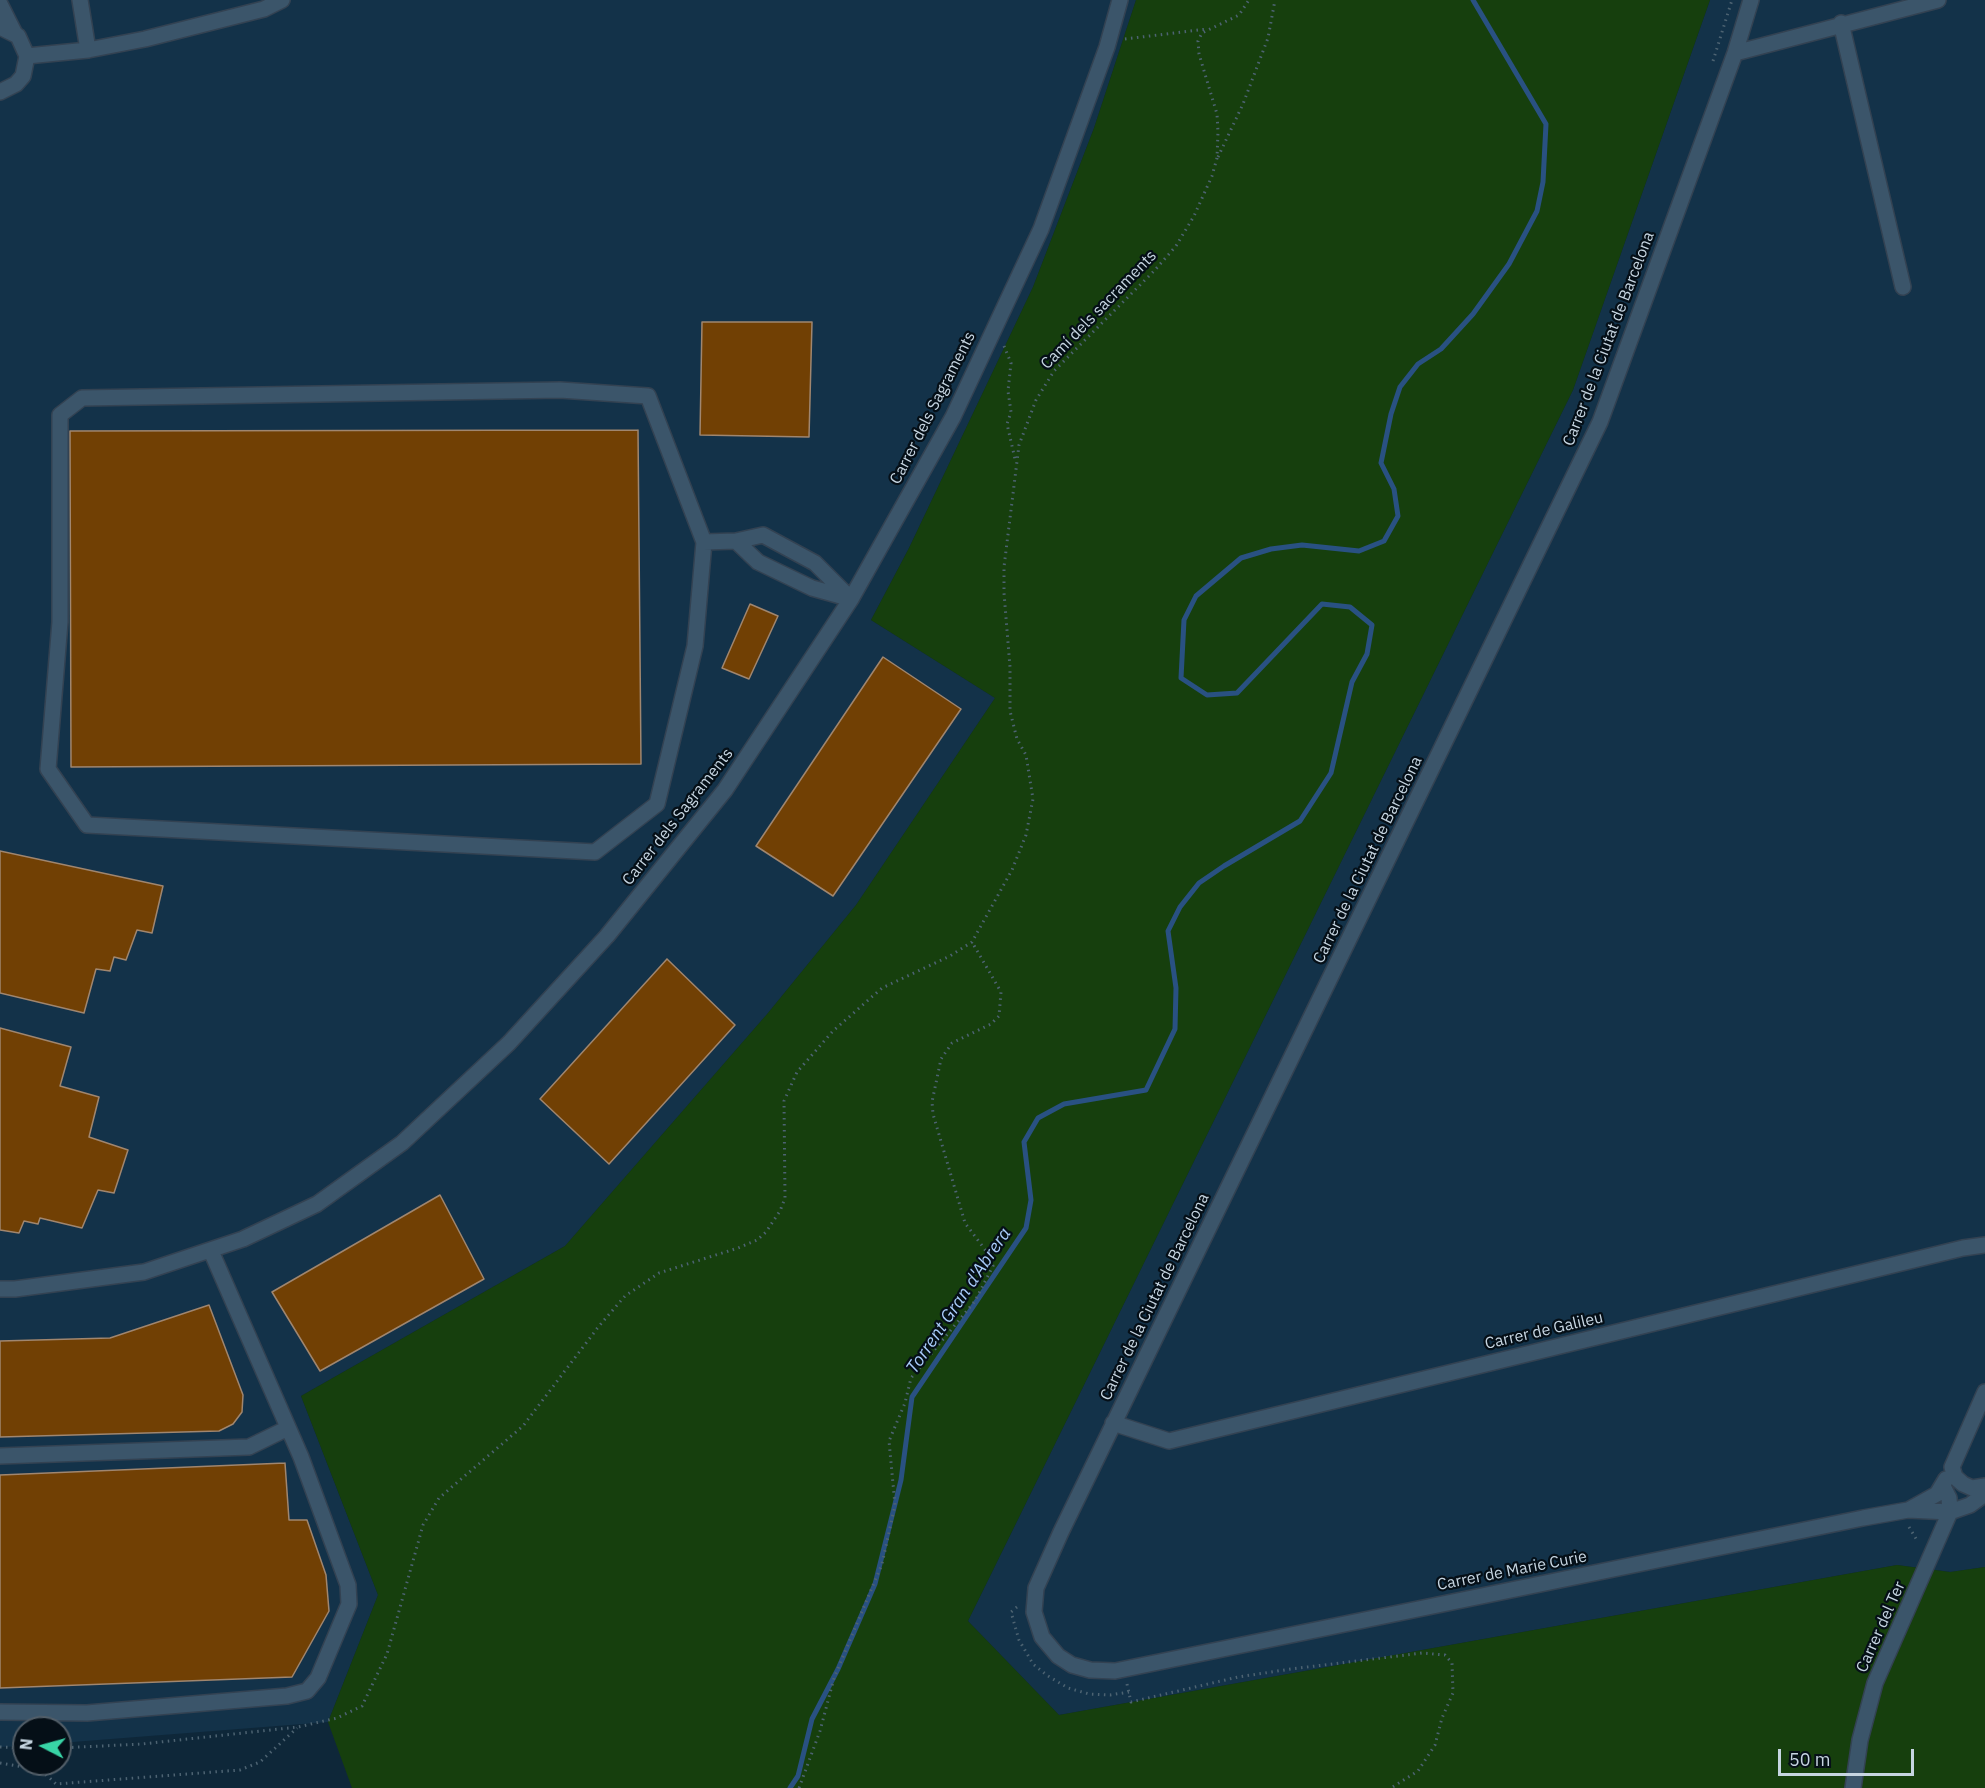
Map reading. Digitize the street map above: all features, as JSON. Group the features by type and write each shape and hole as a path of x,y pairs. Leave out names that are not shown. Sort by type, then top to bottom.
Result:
{"street":[{"path":"80,0 88,50"},
{"path":"27,56 88,50 145,39 264,9 282,0"},
{"name":"Carrer dels Sagraments","path":"0,1289 144,1272 211,1251 317,1204 402,1143 509,1043 607,936 725,790 851,599 953,417 1041,229 1108,42 1120,0"},
{"name":"Carrer de la Ciutat de Barcelona","path":"1124,1669 1090,1670 1072,1665 1058,1656 1038,1629 1033,1605 1039,1578 1596,430 1735,53 1751,0"},
{"path":"1735,53 1841,23 1938,0"},
{"path":"0,4 7,29 24,45 27,56 23,76 16,84 0,92"},
{"path":"1841,23 1903,287"},
{"path":"560,390 648,396 704,542 695,646 657,804 595,852 87,825 48,769 60,622 60,415 82,398 560,390"},
{"path":"704,542 736,541 763,535 815,563 851,599"},
{"path":"736,541 758,562 812,588 851,599"},
{"name":"Carrer de Galileu","path":"1113,1423 1169,1441 1963,1248 1985,1245"},
{"path":"0,1712 87,1713 286,1696 307,1691 314,1686 349,1604 348,1585 288,1428 211,1251"},
{"name":"Carrer de Marie Curie","path":"1905,1517 1943,1486 1985,1392"},
{"path":"0,1456 249,1448 288,1428"},
{"path":"1952,1467 1955,1477 1963,1484 1972,1488 1985,1486"},
{"path":"1943,1486 1950,1512"},
{"name":"Carrer de Marie Curie","path":"1124,1669 1905,1517 1950,1512 1970,1505 1985,1494"},
{"name":"Carrer del Ter","path":"1853,1788 1860,1740 1875,1683 1950,1512"}],"path":[{"path":"1108,42 1212,29 1239,15 1250,0"},
{"path":"1215,164 1243,104 1263,49 1275,0"},
{"path":"1711,67 1732,0"},
{"name":"Camí dels sacraments","path":"972,942 1003,889 1015,862 1026,835 1033,799 1026,756 1012,724 1010,711 1010,667 1004,580 1016,462 1024,430 1053,371 1125,303 1176,246 1194,216 1215,164 1217,114 1198,47 1202,33 1212,29"},
{"path":"996,325 1011,363 1008,391 1011,412 1007,424 1016,462"},
{"path":"72,1747 142,1744 298,1727 337,1719 362,1706 387,1654 423,1525 430,1511 450,1488 524,1426 610,1311 633,1290 659,1273 748,1245 757,1240 775,1221 785,1198 784,1101 792,1080 805,1062 834,1031 882,988 950,956 972,942 1001,992 999,1016 991,1024 952,1043 941,1059 932,1102 965,1224 989,1255 993,1266 975,1301 911,1378 889,1442 895,1505 882,1564 834,1678 820,1731 799,1788"},
{"path":"1905,1517 1916,1536 1919,1551"},
{"path":"1129,1692 1131,1702 1238,1677 1422,1653 1445,1655 1452,1663 1452,1693 1430,1756 1409,1778 1391,1788"},
{"path":"0,1763 41,1770 55,1786 252,1767 284,1743 298,1727"}],"shaded area":[{"path":"0,0 1136,0 1094,128 1033,287 909,548 871,620 995,698 856,905 768,1013 565,1246 301,1396 378,1595 328,1722 72,1742 72,1716 12,1716 12,1746 0,1747"},
{"path":"1710,0 1985,0 1985,1567 1951,1572 1897,1565 1059,1715 968,1621 1573,390"}],"green space":[{"path":"1136,0 1710,0 1573,390 968,1621 1059,1715 1897,1565 1950,1572 1985,1567 1985,1788 352,1788 328,1722 378,1595 301,1396 565,1246 768,1013 856,905 995,698 871,620 909,548 1033,287 1094,128"}],"building":[{"path":"702,322 812,322 809,437 700,435"},
{"path":"638,430 641,764 71,767 70,431"},
{"path":"750,604 778,616 749,679 722,668"},
{"path":"883,657 961,709 833,896 756,846"},
{"path":"0,851 163,886 152,933 137,930 126,960 114,957 110,971 96,969 84,1013 0,993"},
{"path":"667,959 735,1025 609,1164 540,1099"},
{"path":"0,1028 71,1047 60,1086 99,1097 89,1137 128,1150 114,1193 98,1190 82,1228 40,1218 38,1224 24,1221 19,1233 0,1230"},
{"path":"440,1195 484,1279 320,1371 272,1292"},
{"path":"209,1305 243,1395 242,1412 233,1424 219,1431 0,1437 0,1341 110,1338"},
{"path":"285,1463 289,1520 307,1520 326,1575 329,1611 292,1677 0,1688 0,1475"}],"waterway":[{"name":"Torrent Gran d'Abrera","path":"790,1788 798,1776 812,1719 838,1669 875,1584 901,1480 912,1397 1026,1228 1031,1200 1024,1142 1038,1118 1064,1104 1146,1090 1175,1029 1176,988 1168,931 1180,907 1199,883 1300,821 1331,773 1352,682 1367,654 1372,625 1350,607 1322,604 1237,693 1207,695 1181,678 1184,620 1196,596 1241,558 1271,549 1302,545 1359,551 1384,541 1398,516 1394,489 1381,463 1391,414 1400,387 1418,364 1441,349 1473,314 1509,264 1537,211 1543,182 1546,124 1473,0"}]}
